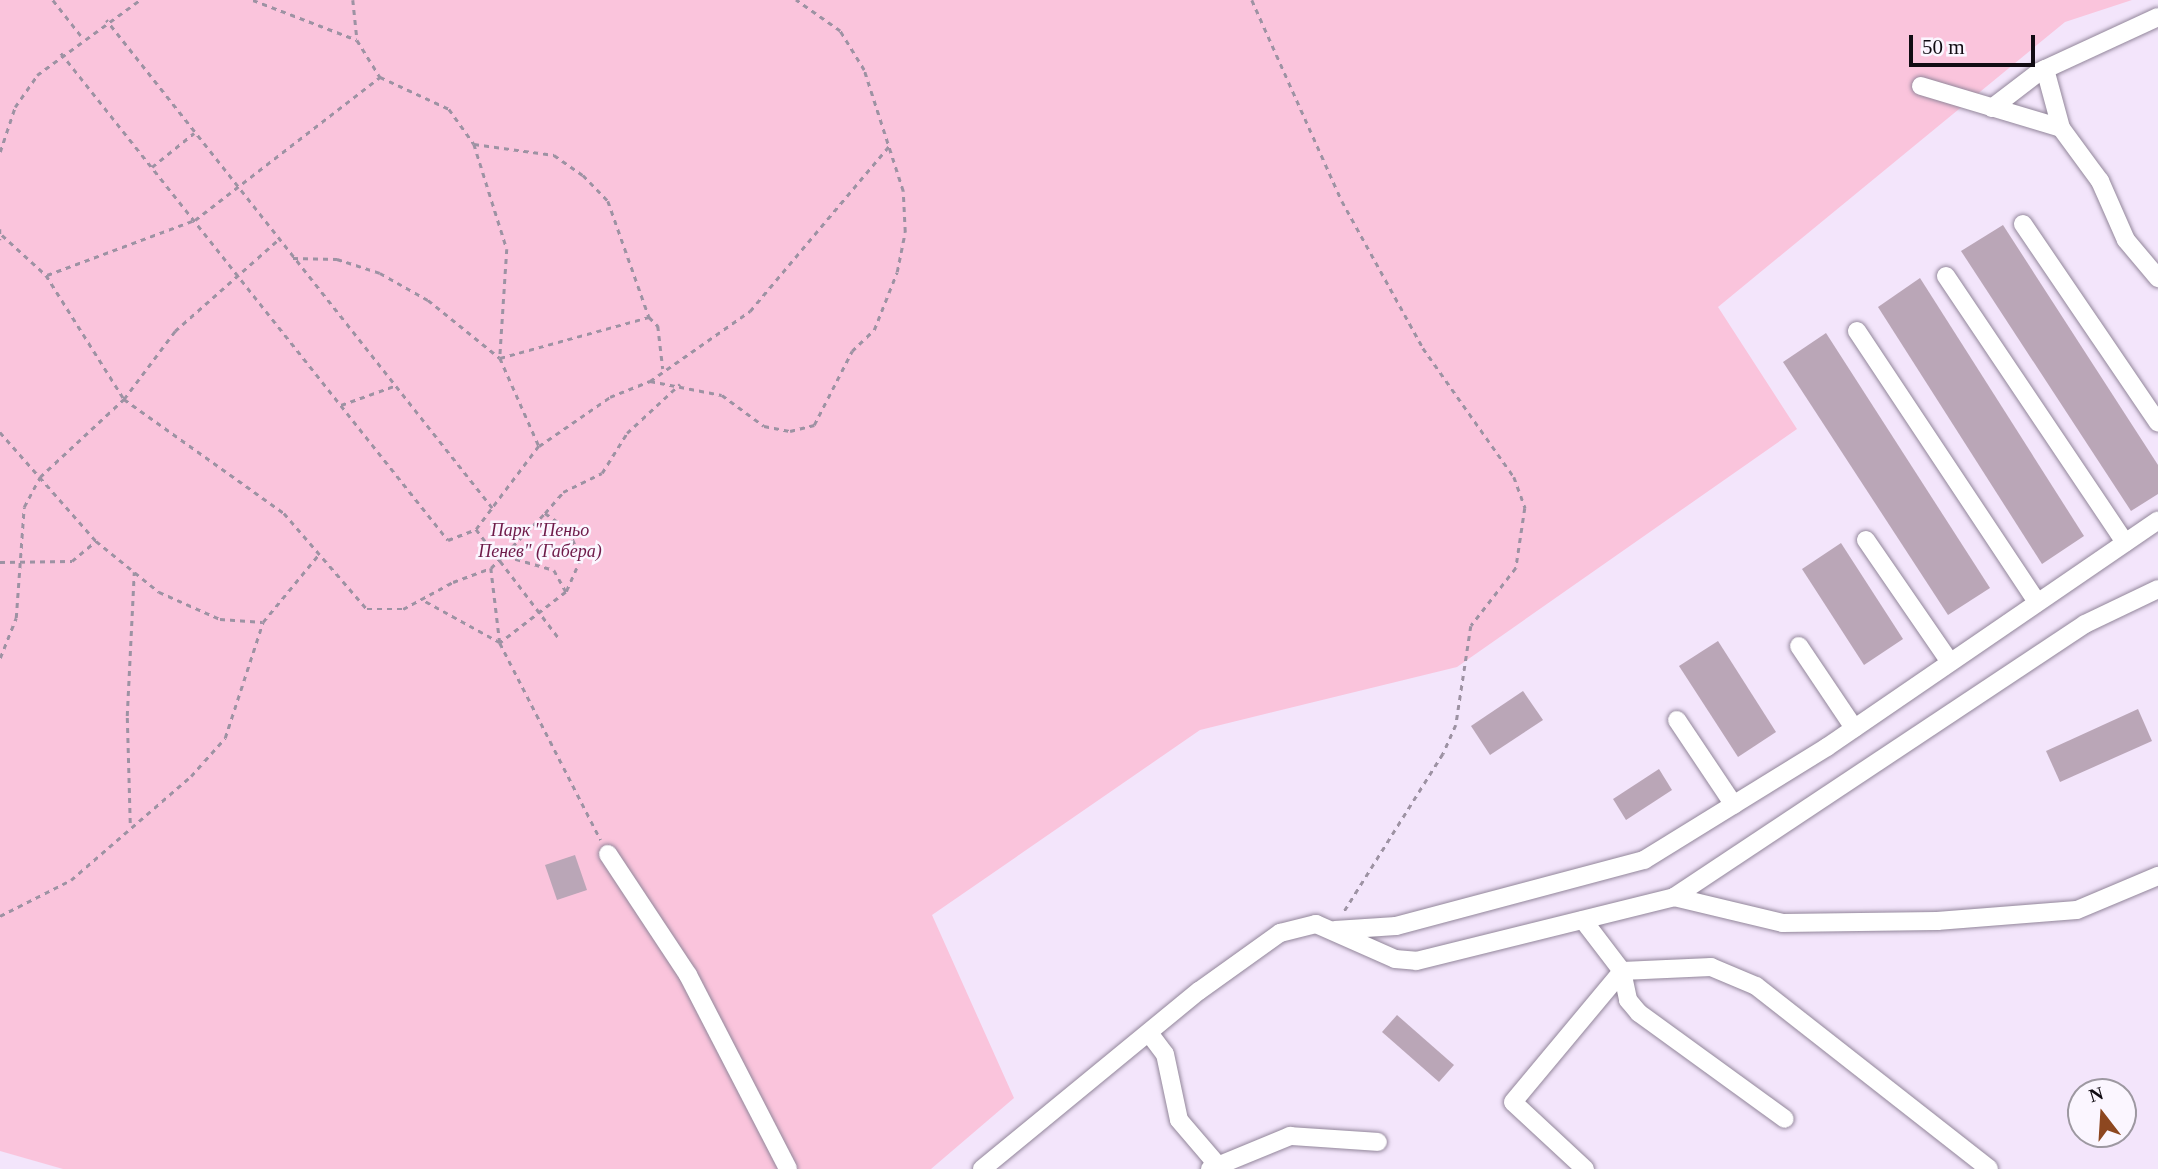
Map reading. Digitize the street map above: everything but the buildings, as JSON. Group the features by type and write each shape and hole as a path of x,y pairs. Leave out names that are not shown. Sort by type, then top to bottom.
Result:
{"street":[{"path":"1992,108 2045,69 2158,17"},
{"path":"2045,69 2061,128 2100,181 2126,240 2158,278"},
{"path":"1921,86 2061,128"},
{"path":"2024,224 2158,422"},
{"path":"1946,276 2125,542"},
{"path":"1857,331 2038,602"},
{"path":"1335,930 1396,926 1606,874 1643,860 1854,728 2158,520"},
{"path":"1866,540 1950,662"},
{"path":"982,1169 1149,1033 1280,933 1316,923 1395,959 1416,961 1674,897 2085,624 2158,589"},
{"path":"1799,646 1854,728"},
{"path":"1677,720 1734,805"},
{"path":"608,854 688,975 788,1169"},
{"path":"1674,897 1783,923 1937,921 2077,910 2158,876"},
{"path":"1583,920 1622,971 1628,1000 1639,1013 1785,1119"},
{"path":"1585,1169 1513,1102 1622,971 1711,967 1735,974 1989,1169"},
{"path":"1149,1033 1165,1054 1179,1120 1217,1168 1290,1136 1378,1142"}],"path":[{"path":"53,0 82,37"},
{"path":"0,152 15,107 61,53 106,20 140,0"},
{"path":"253,0 357,40"},
{"path":"353,0 357,40 380,77 449,109 474,144 507,249 500,358"},
{"path":"61,53 448,540 476,529 539,446 610,397 650,382 680,384 722,395 764,426 790,431 814,425 852,351 886,308 905,232 890,145 863,70 840,31 796,0"},
{"path":"1252,0 1342,201 1423,348 1514,477 1525,508 1516,568 1471,626 1456,725 1443,754 1335,930"},
{"path":"106,20 492,508"},
{"path":"46,275 195,220 236,185 380,77"},
{"path":"152,167 194,132"},
{"path":"474,144 554,155 583,175 608,201 649,317 658,326 663,369"},
{"path":"650,382 663,369 750,311 890,145"},
{"path":"0,229 2,235 46,275 124,399 256,490 319,554 367,609 403,610 491,568 506,556 563,492 602,473 627,433 680,384"},
{"path":"0,240 2,235"},
{"path":"0,658 16,618 16,563 24,507 40,477 124,399 175,331 236,274 278,240"},
{"path":"293,258 337,259 380,273 428,300 500,358 539,446"},
{"path":"500,358 649,317"},
{"path":"341,405 394,386"},
{"path":"0,432 96,541 134,572 187,608 220,619 263,622"},
{"path":"500,643 566,592 582,559 569,530 545,513"},
{"path":"476,529 558,637"},
{"path":"0,562 72,561 96,541"},
{"path":"0,916 55,891 131,823 191,776 225,738 263,622 319,554"},
{"path":"506,556 554,570 566,592"},
{"path":"491,568 500,643 608,854"},
{"path":"131,823 127,702 134,572"},
{"path":"422,600 500,643"}],"green space":[{"name":"Парк \"Пеньо Пенев\" (Габера)","path":"0,0 2132,0 2065,22 1718,307 1797,429 1457,667 1200,730 932,915 1014,1098 931,1169 63,1169 0,1151"}]}
